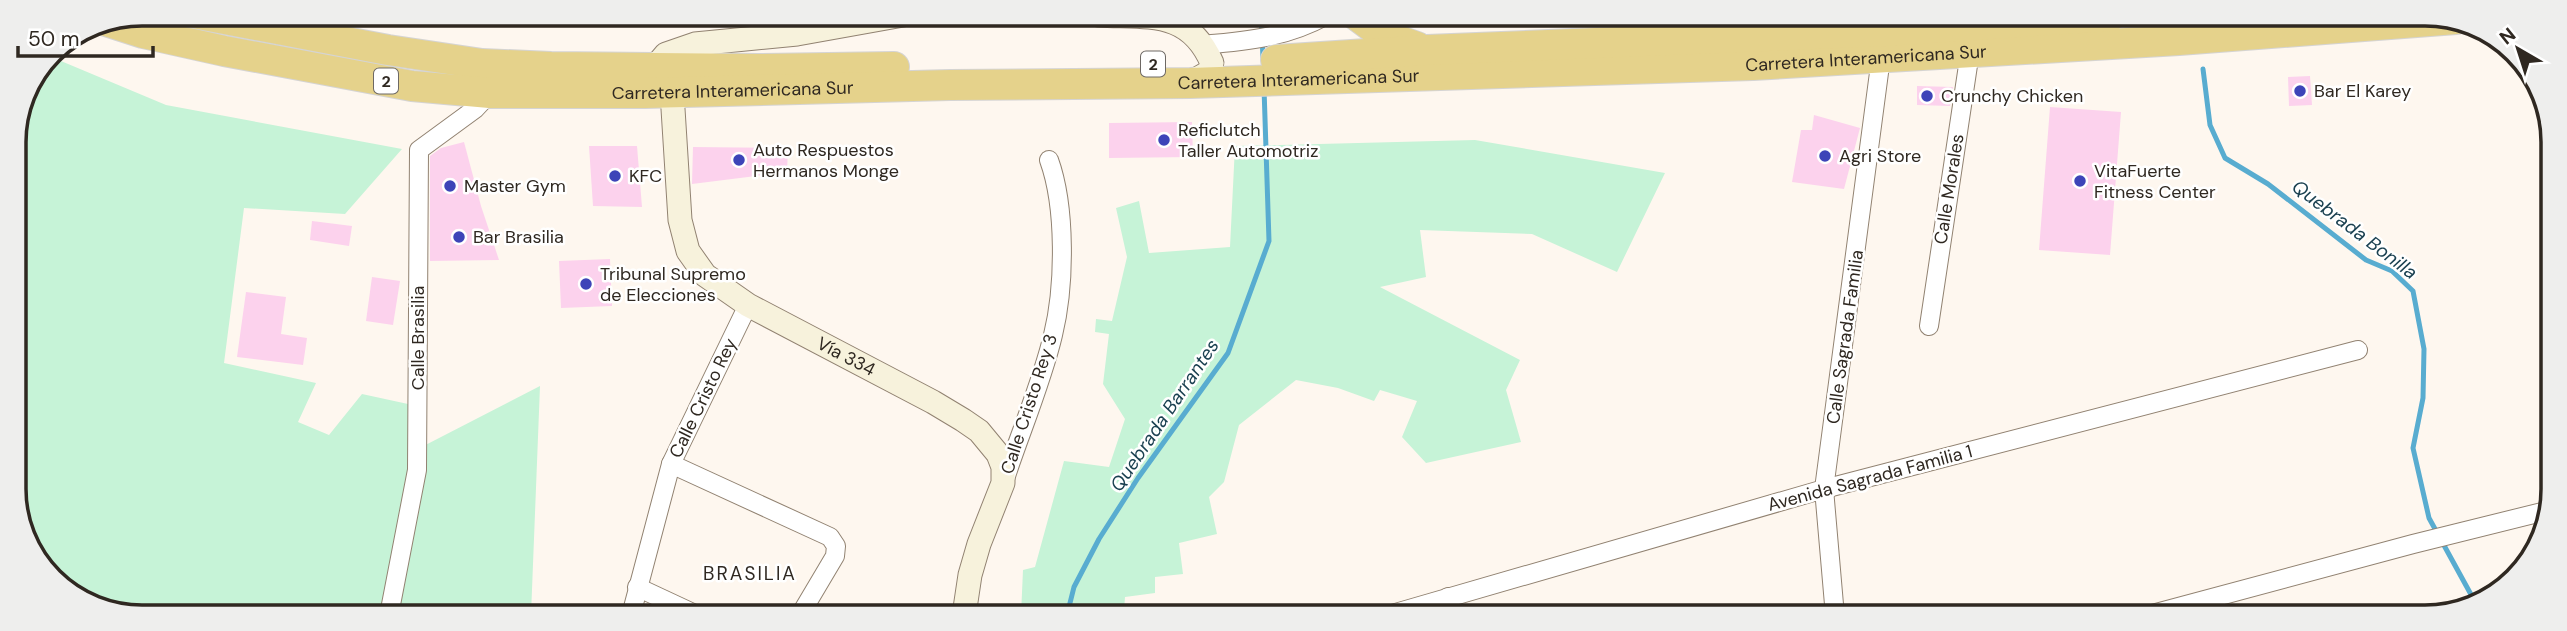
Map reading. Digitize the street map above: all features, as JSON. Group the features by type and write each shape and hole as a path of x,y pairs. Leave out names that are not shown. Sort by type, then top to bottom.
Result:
{"highway":[{"name":"Carretera Interamericana Sur","path":"262,26 388,50 482,64 758,69 1208,54 1427,50 1884,45 1970,52 2363,26"},
{"path":"1371,26 1383,35 1427,50"},
{"name":"Carretera Interamericana Sur","path":"126,27 224,51 431,88 490,93 672,93 950,85 1190,83 1740,66 1884,45 1922,26"},
{"path":"431,88 591,75 631,67 672,93 712,78 758,69"}],"street":[{"path":"631,67 695,44 797,34 842,26"},
{"path":"1183,26 1208,54 1209,72 1190,83"},
{"path":"1208,54 1276,37 1305,26"},
{"name":"Calle Sagrada Familia","path":"1834,605 1824,489 1884,45"},
{"name":"Calle Morales","path":"1929,326 1970,52"},
{"name":"Calle Brasilia","path":"391,605 417,470 419,150 475,109 490,93"},
{"name":"Vía 334","path":"672,93 680,220 688,251 705,275 748,305 933,402 979,431 998,454 1003,467 1003,483"},
{"name":"Calle Cristo Rey 3","path":"1003,483 1054,335 1061,277 1061,220 1057,181 1049,160"},
{"name":"Calle Cristo Rey","path":"633,605 671,464 748,305"},
{"name":"Avenida Sagrada Familia 1","path":"1421,605 1824,489 2358,350"},
{"path":"671,464 830,537 836,546 835,556 806,605"},
{"path":"966,605 979,544 1003,483"},
{"path":"2189,605 2539,513"},
{"path":"637,587 676,605"},
{"path":"1448,597 1450,605"}],"green space":[{"path":"60,60 166,105 402,149 345,214 244,208 224,363 316,383 298,422 329,435 362,394 408,404 408,454 540,386 531,605 142,605 119,603 84,589 60,571 42,547 28,512 26,489 26,134 35,98 46,78"},
{"path":"1475,140 1665,173 1617,272 1532,234 1420,230 1426,277 1380,287 1520,360 1506,390 1521,442 1426,463 1402,437 1417,401 1380,390 1374,401 1338,388 1296,380 1239,425 1224,482 1209,497 1217,534 1179,543 1183,574 1155,577 1155,593 1125,597 1124,605 1021,605 1023,570 1035,567 1064,461 1109,467 1125,419 1103,384 1109,334 1095,332 1096,319 1112,321 1127,257 1116,208 1139,201 1149,253 1230,247 1235,146"}],"building":[{"name":"Bar El Karey","path":"2310,76 2312,105 2289,106 2288,77"},
{"path":"1917,86 1953,87 1950,106 1917,105"},
{"name":"VitaFuerte Fitness Center","path":"2050,107 2121,112 2110,255 2039,250"},
{"name":"Agri Store","path":"1814,115 1860,128 1844,189 1792,182 1801,130 1812,130"},
{"name":"Reficlutch Taller Automotriz","path":"1192,122 1193,157 1109,158 1109,123"},
{"path":"464,142 499,260 430,261 430,156 441,148"},
{"name":"KFC","path":"589,146 637,146 642,207 593,206"},
{"name":"Auto Respuestos Hermanos Monge","path":"693,147 788,148 787,172 692,184"},
{"path":"312,221 352,226 349,246 310,240"},
{"name":"Tribunal Supremo de Elecciones","path":"610,259 612,306 561,308 559,261"},
{"path":"372,277 400,281 393,325 366,321"},
{"path":"246,292 286,297 281,334 307,338 303,365 237,357"}],"waterway":[{"name":"Quebrada Barrantes","path":"1262,26 1263,58"},
{"name":"Quebrada Bonilla","path":"2203,69 2210,125 2225,158 2268,184 2366,260 2392,271 2413,291 2424,349 2423,398 2413,448 2429,518 2471,595"},
{"name":"Quebrada Barrantes","path":"1070,605 1074,587 1099,539 1138,478 1228,353 1269,241 1264,88"}],"place":[{"name":"Bar El Karey","path":"2300,91"},
{"name":"Crunchy Chicken","path":"1927,96"},
{"name":"Reficlutch Taller Automotriz","path":"1164,140"},
{"name":"Agri Store","path":"1825,156"},
{"name":"Auto Respuestos Hermanos Monge","path":"739,160"},
{"name":"KFC","path":"615,176"},
{"name":"VitaFuerte Fitness Center","path":"2080,181"},
{"name":"Master Gym","path":"450,186"},
{"name":"Bar Brasilia","path":"459,237"},
{"name":"Tribunal Supremo de Elecciones","path":"586,284"}],"district":[{"name":"BRASILIA","path":"750,573"}]}
